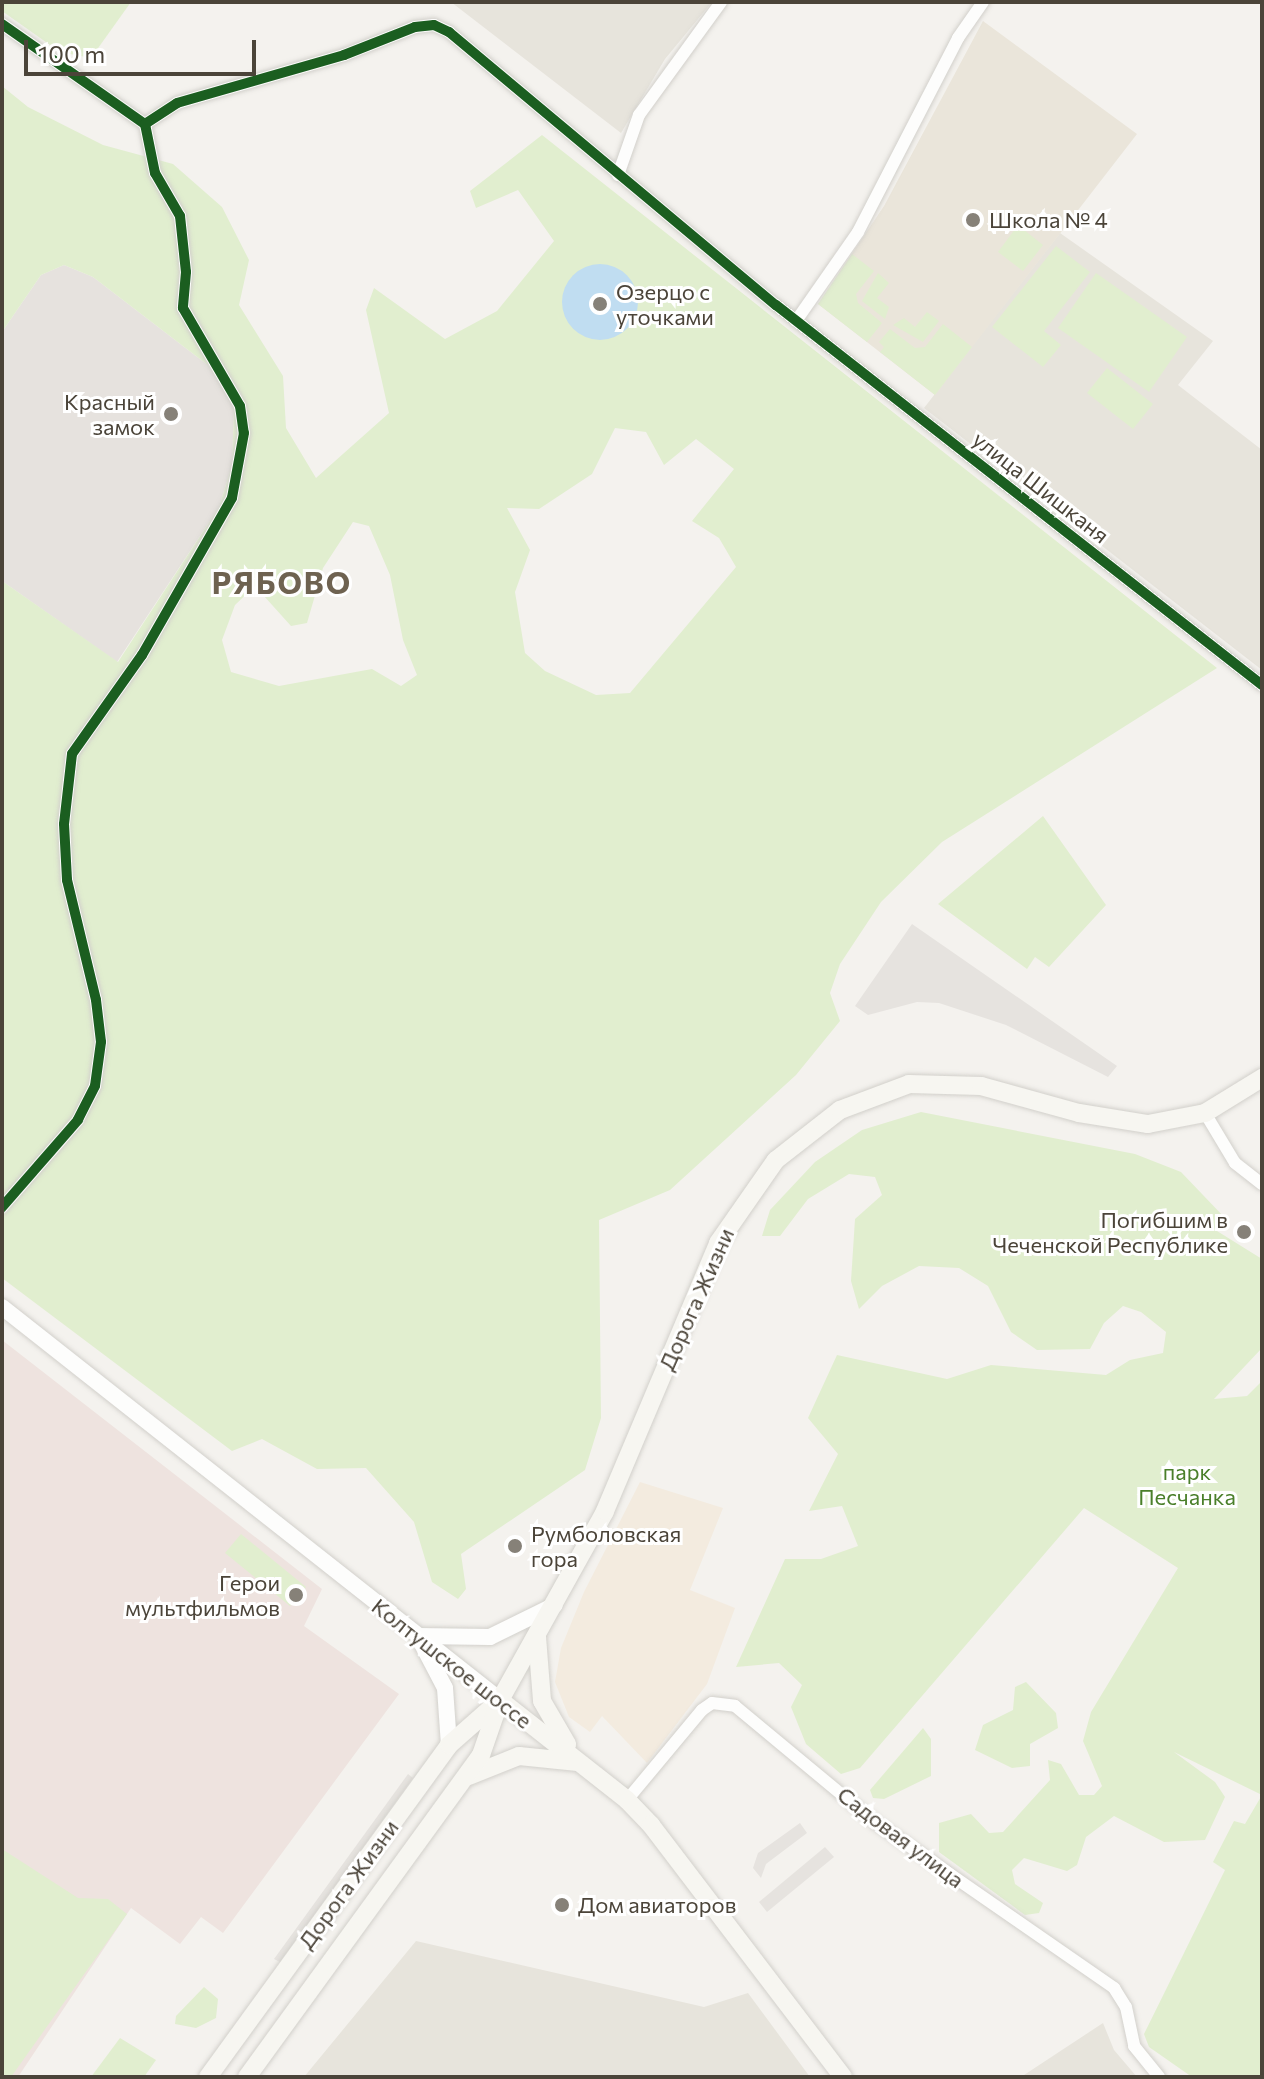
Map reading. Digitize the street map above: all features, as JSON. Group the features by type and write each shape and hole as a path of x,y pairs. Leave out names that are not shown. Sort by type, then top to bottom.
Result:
{"main road":[{"name":"Дорога Жизни","path":"247,2077 481,1755 500,1700 605,1511 718,1243 747,1195 805,1134 871,1094 943,1082 981,1086 1114,1121 1148,1124 1205,1113 1262,1078"},
{"path":"537,1637 542,1701 581,1762"},
{"name":"Дорога Жизни","path":"208,2077 449,1745 500,1700"},
{"name":"Колтушское шоссе","path":"500,1700 627,1800 843,2077"},
{"path":"466,1778 519,1756 581,1762"}],"street":[{"path":"618,175 639,115 721,2"},
{"path":"796,321 858,232 958,38 983,2"},
{"path":"2,24 145,124 155,173 182,228 183,308 240,406 243,463 232,498 158,630 72,754 64,824 67,880 96,1000 101,1042 95,1086 78,1120 2,1207"},
{"name":"улица Шишканя","path":"145,124 177,103 434,25 449,32 796,321 1262,685"},
{"path":"1205,1113 1235,1163 1262,1184"},
{"name":"Колтушское шоссе","path":"2,1307 500,1700"},
{"path":"449,1745 445,1688 417,1636 490,1637 556,1604"},
{"name":"Садовая улица","path":"627,1800 702,1710 712,1703 735,1706 876,1823 1114,1988 1126,2007 1134,2046 1159,2077"}],"shaded area":[{"path":"451,2 712,2 665,59 621,133"},
{"name":"Школа № 4","path":"983,21 1137,134 935,395 818,304 884,206"},
{"path":"1060,233 1213,341 1178,385 1262,450 1262,670 924,408"},
{"path":"64,265 93,277 209,366 234,407 232,465 219,507 117,662 2,581 2,332 41,275"},
{"path":"912,924 1117,1066 1108,1077 1006,1025 939,1003 917,1002 868,1015 855,1006"},
{"path":"2,1340 322,1589 304,1626 399,1694 223,1933 201,1917 180,1944 131,1908 18,2077 2,2077"},
{"path":"640,1482 723,1508 690,1590 735,1608 707,1684 647,1763 602,1716 590,1732 569,1717 555,1682 561,1648 584,1592"},
{"path":"408,1774 413,1778 280,1962 274,1959"},
{"path":"800,1823 807,1833 766,1864 761,1878 753,1868 758,1853"},
{"path":"825,1847 834,1857 767,1912 759,1902"},
{"path":"416,1941 704,2007 748,1993 810,2077 304,2077"},
{"path":"1103,2023 1114,2050 1137,2077 1021,2077"}],"green space":[{"path":"2,2 131,2 91,58 60,52 2,11"},
{"path":"2,86 28,107 103,145 173,164 222,207 249,260 239,305 283,376 286,428 316,478 389,413 366,310 374,288 445,339 497,311 554,241 518,190 476,208 470,191 542,135 1217,668 942,842 881,902 840,964 830,993 840,1021 796,1075 670,1190 599,1220 601,1418 585,1470 461,1554 466,1589 458,1599 432,1582 414,1522 366,1468 317,1469 262,1439 232,1451 2,1278 2,581 118,662 219,507 232,465 234,407 209,366 93,277 64,265 41,275 2,332","holes":["615,428 646,432 664,465 696,439 734,469 692,521 719,538 736,567 630,693 596,695 545,671 525,653 515,592 530,550 507,508 539,509 592,474","353,522 369,526 390,575 403,640 417,675 401,686 372,669 279,686 231,672 222,640 235,605 255,586 291,626 307,623 323,568"]},
{"path":"1018,225 1043,245 1023,271 998,252"},
{"path":"1056,246 1090,272 1044,331 1061,345 1043,367 992,327"},
{"path":"852,254 874,271 856,294 858,303 882,323 867,342 818,304"},
{"path":"878,273 889,283 877,298 889,307 885,319 862,301"},
{"path":"1096,273 1187,337 1149,392 1058,328"},
{"path":"927,312 939,321 923,342 893,325 904,318 915,327"},
{"path":"943,324 972,347 935,395 880,352 884,347 879,342 890,329 915,348 925,347"},
{"path":"1107,368 1153,404 1133,429 1087,393"},
{"path":"1043,816 1106,905 1049,967 1035,957 1027,969 938,904"},
{"name":"парк Песчанка","path":"921,1112 1135,1154 1181,1172 1225,1218 1217,1231 1262,1259 1262,1348 1214,1399 1247,1396 1262,1381 1262,1795 1174,1752 1215,1782 1225,1797 1205,1840 1164,1842 1114,1816 1086,1837 1077,1865 1067,1871 1024,1858 1012,1870 1015,1884 1043,1903 1039,1913 1025,1915 939,1852 939,1823 971,1814 989,1833 1003,1832 1050,1780 1048,1760 1061,1764 1079,1795 1094,1795 1102,1786 1083,1741 1091,1712 1178,1568 1084,1508 860,1768 841,1774 806,1744 791,1707 802,1685 779,1663 736,1667 785,1559 821,1559 858,1546 842,1506 809,1511 838,1454 808,1418 837,1355 947,1379 991,1365 1106,1375 1130,1360 1163,1353 1166,1332 1141,1312 1123,1306 1104,1323 1090,1349 1037,1350 1011,1332 988,1286 959,1268 919,1266 882,1286 859,1309 851,1281 855,1219 882,1195 875,1177 849,1174 808,1199 780,1236 762,1236 770,1210 815,1162 862,1130"},
{"path":"241,1534 306,1587 290,1606 225,1553"},
{"path":"1026,1682 1056,1713 1058,1728 1030,1744 1030,1766 1012,1768 975,1750 983,1725 1013,1710 1015,1687"},
{"path":"923,1728 931,1739 931,1776 884,1799 873,1798 870,1790"},
{"path":"1262,1795 1262,2077 1192,2077 1149,2047 1144,2034 1225,1870 1213,1862 1234,1821 1245,1824"},
{"path":"2,1849 78,1898 108,1899 127,1914 11,2077 2,2077"},
{"path":"204,1987 218,1999 216,2018 196,2028 175,2024 176,2016"},
{"path":"120,2038 156,2060 144,2077 91,2077"}],"water":[{"path":"600,264 615,267 627,275 635,287 638,302 635,317 627,329 615,337 600,340 585,337 573,329 565,317 562,302 565,287 573,275 585,267"}],"cycle path":[{"path":"2,24 145,124 155,173 180,216 186,272 183,308 240,406 244,433 232,498 142,655 72,754 64,824 67,880 96,1000 101,1042 95,1086 78,1120 2,1207"},
{"path":"145,124 177,103 344,55 415,27 434,25 449,32 776,305 1262,685"}],"place":[{"name":"Школа № 4","path":"973,220"},
{"name":"Озерцо с уточками","path":"600,304"},
{"name":"Красный замок","path":"171,414"},
{"name":"Погибшим в Чеченской Республике","path":"1244,1232"},
{"name":"Румболовская гора","path":"515,1546"},
{"name":"Герои мультфильмов","path":"296,1595"},
{"name":"Дом авиаторов","path":"562,1905"}],"district":[{"name":"РЯБОВО","path":"282,582"}]}
